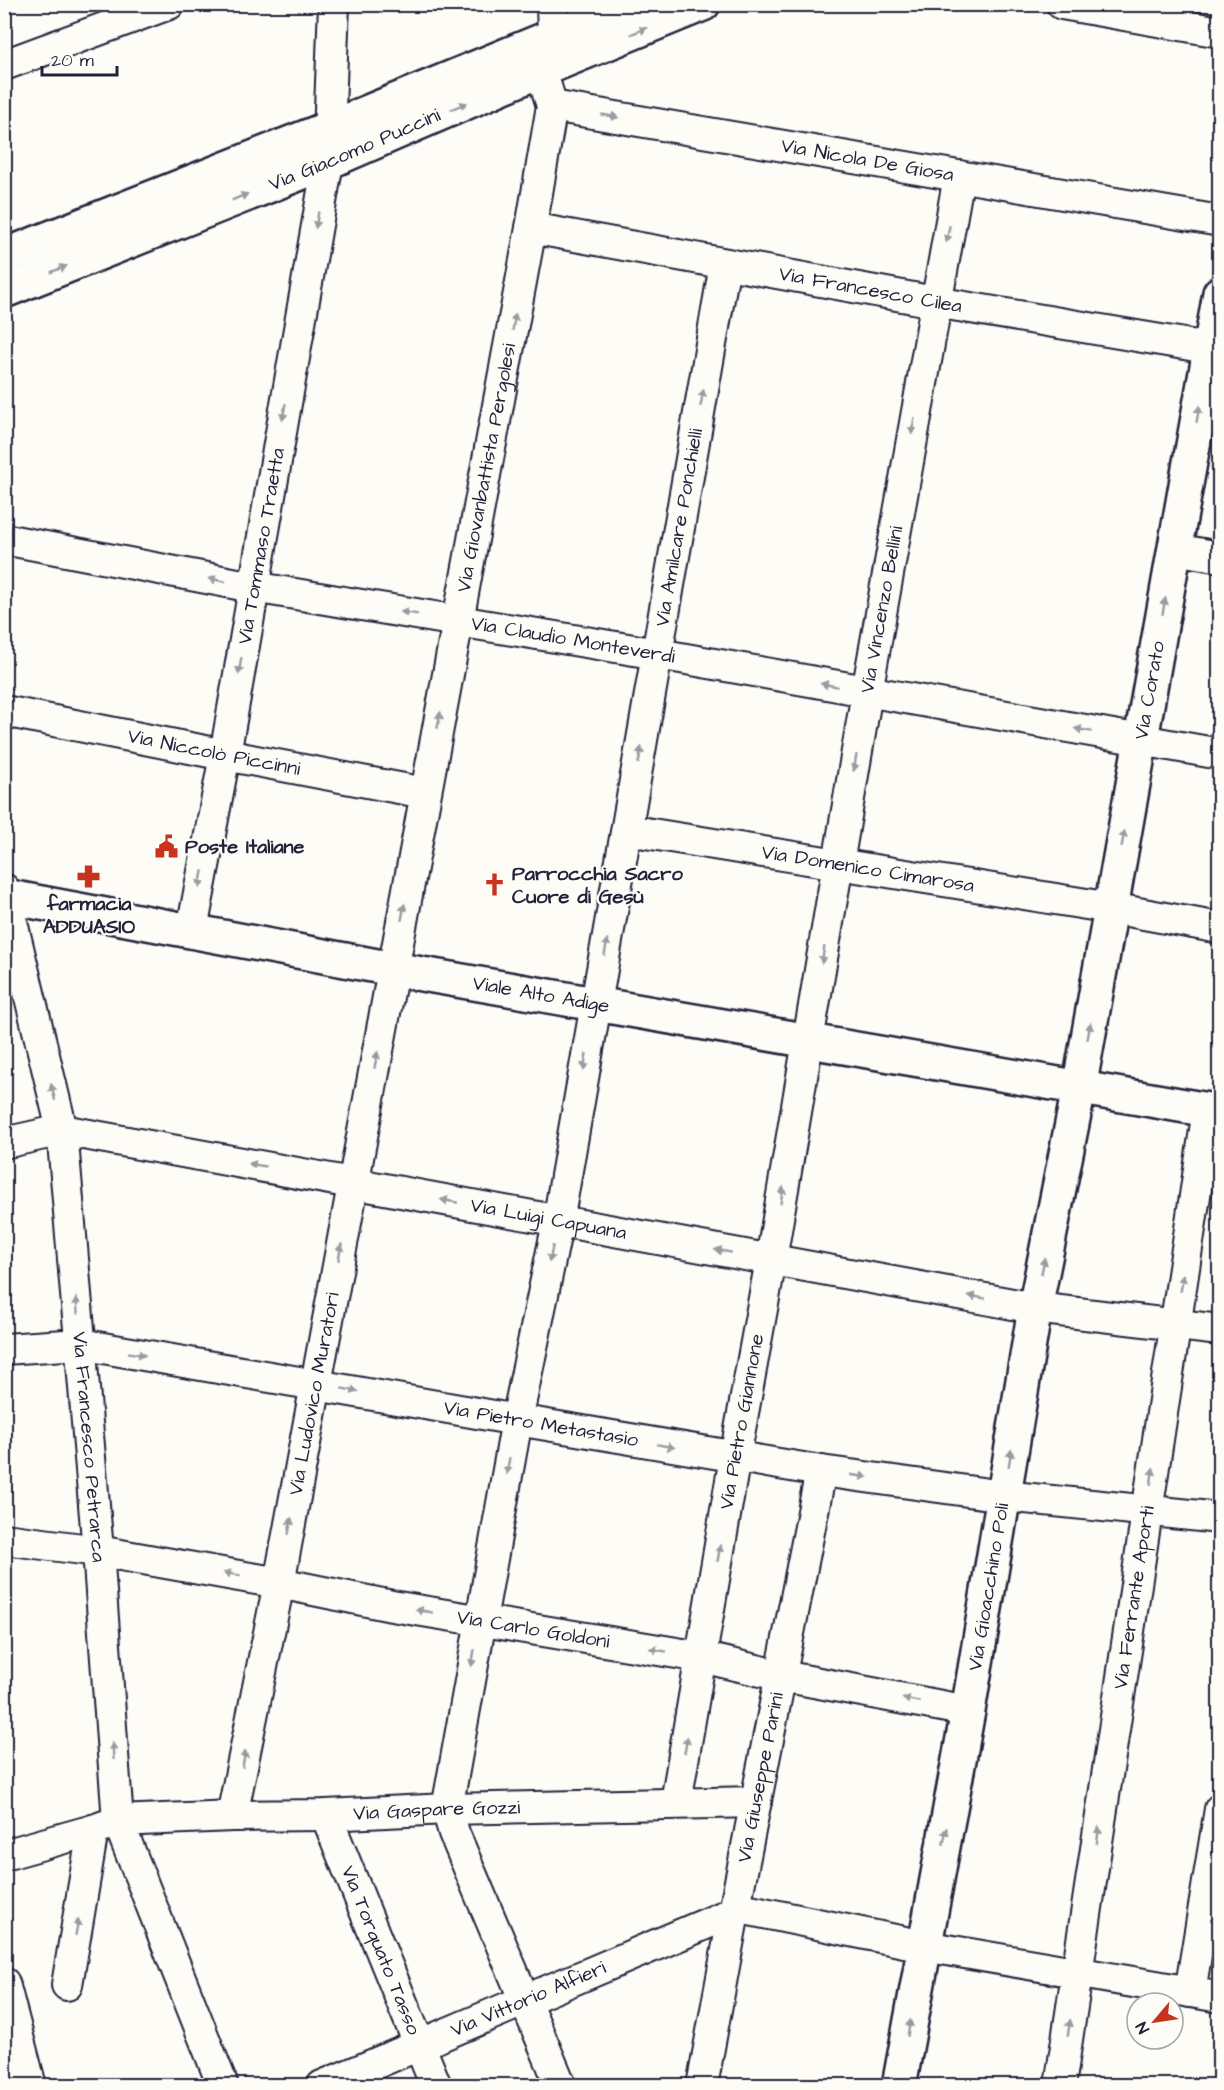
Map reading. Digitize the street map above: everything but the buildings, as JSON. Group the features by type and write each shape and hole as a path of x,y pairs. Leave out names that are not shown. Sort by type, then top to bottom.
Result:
{"street":[{"path":"4,65 170,4"},
{"name":"Via Tommaso Traetta","path":"192,930 225,755 328,162 334,4"},
{"name":"Via Giacomo Puccini","path":"4,256 329,128 553,20 631,4"},
{"name":"Via Giacomo Puccini","path":"4,291 328,162 541,70 703,4"},
{"path":"1062,4 1220,32"},
{"path":"541,70 552,106"},
{"name":"Via Nicola De Giosa","path":"552,106 1220,221"},
{"name":"Via Giovanbattista Pergolesi","path":"393,969 552,106"},
{"name":"Via Vincenzo Bellini","path":"809,1042 867,692 958,176"},
{"name":"Via Francesco Cilea","path":"531,228 935,302 1215,350"},
{"name":"Via Amilcare Ponchielli","path":"447,1809 517,1420 558,1222 726,264"},
{"name":"Via Corato","path":"1079,1089 1174,549 1215,350 1220,293"},
{"name":"Via Claudio Monteverdi","path":"4,539 253,587 658,654 1220,754"},
{"path":"1174,549 1220,557"},
{"name":"Via Niccolò Piccinni","path":"4,711 425,793"},
{"name":"Via Domenico Cimarosa","path":"627,830 1111,908 1220,928"},
{"name":"Viale Alto Adige","path":"5,894 393,969 1214,1111"},
{"name":"Via Francesco Petrarca","path":"5,894 63,1130 98,1551 106,1825 67,1984"},
{"name":"Via Ludovico Muratori","path":"232,1816 279,1583 393,969"},
{"name":"Via Pietro Giannone","path":"676,1802 809,1042"},
{"name":"Via Gioacchino Poli","path":"899,2085 968,1711 1035,1308 1079,1089"},
{"name":"Via Ferrante Aporti","path":"1060,2085 1175,1325 1214,1111"},
{"path":"4,1143 63,1130"},
{"name":"Via Luigi Capuana","path":"63,1130 1035,1308 1220,1330"},
{"name":"Via Pietro Metastasio","path":"4,1349 80,1344 821,1471 1004,1496 1220,1518"},
{"name":"Via Giuseppe Parini","path":"702,2085 821,1471"},
{"name":"Via Carlo Goldoni","path":"4,1539 98,1551 279,1583 392,1606 701,1658 782,1676 968,1711"},
{"name":"Via Gaspare Gozzi","path":"4,1855 106,1825 232,1816 326,1815 676,1802 756,1802"},
{"path":"447,1809 454,1833 561,2085"},
{"path":"1190,1992 1220,1809"},
{"name":"Via Torquato Tasso","path":"326,1815 436,2085"},
{"path":"106,1825 223,2085"},
{"path":"735,1910 924,1946 1220,1997"},
{"name":"Via Vittorio Alfieri","path":"322,2085 735,1910"},
{"path":"4,1983 22,2083"}],"place":[{"name":"Poste Italiane","path":"167,847"},
{"name":"farmacia ADDUASIO","path":"89,876"},
{"name":"Parrocchia Sacro Cuore di Gesù","path":"494,885"}]}
